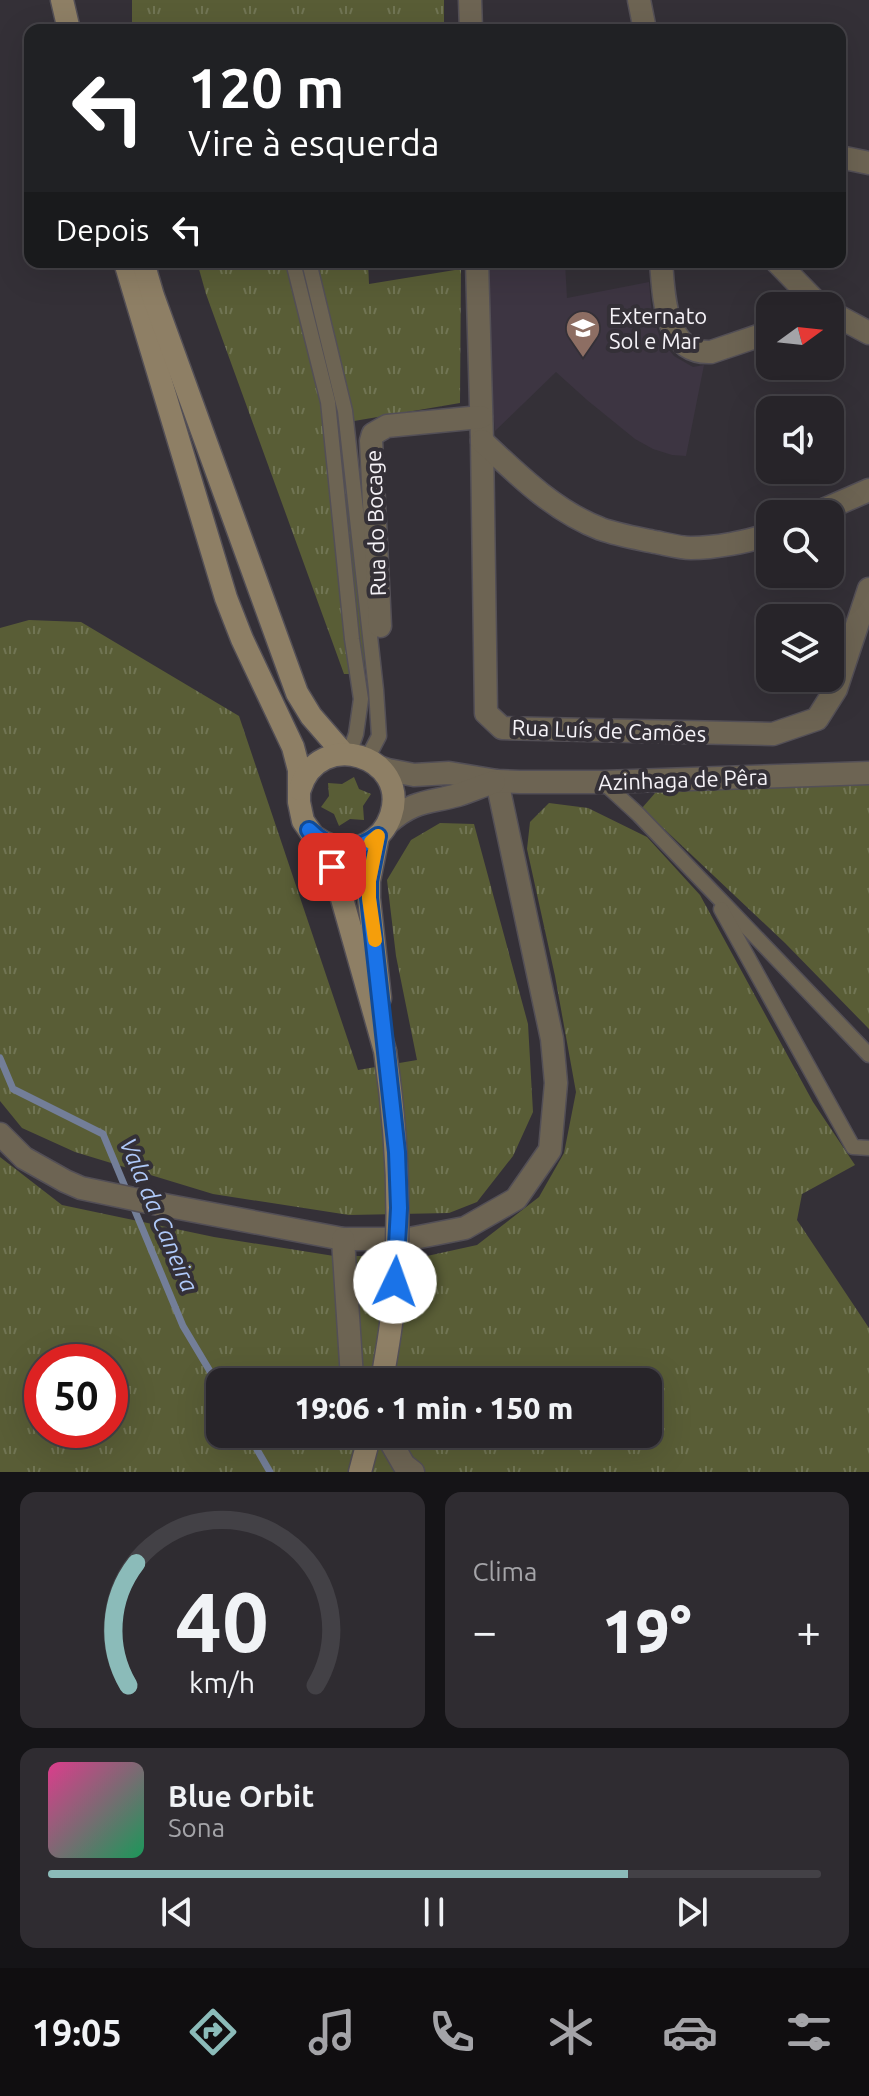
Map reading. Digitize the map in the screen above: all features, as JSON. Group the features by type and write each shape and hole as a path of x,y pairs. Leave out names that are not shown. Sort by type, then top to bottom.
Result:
{"main road":[{"path":"62,0 68,24"},
{"path":"127,268 226,598 297,760 303,821 326,856 337,881 385,1051"},
{"path":"145,268 297,693 311,716 360,758 384,773 392,789 393,807 383,829 369,881 396,1138 399,1208 392,1318 384,1368"},
{"path":"299,802 302,783 312,768 326,758 360,758"},
{"path":"309,830 325,843 344,849 365,845 383,829"},
{"path":"360,1472 366,1448"}],"street":[{"path":"470,0 471,24"},
{"path":"639,0 644,24"},
{"path":"846,158 869,163"},
{"name":"Rua Luís de Camões","path":"477,268 486,713 502,728 773,734 817,719 836,689 868,595"},
{"path":"662,268 666,310 676,336 684,345 711,352 756,337"},
{"path":"783,268 806,292"},
{"path":"844,320 869,333"},
{"name":"Rua do Bocage","path":"380,626 373,434 387,426 481,417"},
{"path":"482,441 540,493 602,529 689,548 756,538"},
{"path":"844,501 869,490"},
{"name":"Azinhaga de Pêra","path":"360,758 414,775 449,773 497,781 603,782 869,773"},
{"path":"0,1134 24,1158 81,1188 343,1239 409,1239 465,1228 516,1199 550,1150 556,1083 552,1039 497,781"},
{"name":"Azinhaga de Pêra","path":"383,829 406,809 420,802 455,796 497,781"},
{"path":"343,1239 351,1368"},
{"path":"394,1448 404,1465 413,1472"}],"lane":[{"path":"294,268 328,402 361,699 356,734 360,758"},
{"path":"310,268 345,411 376,690 379,736 360,758"},
{"path":"603,782 639,815 869,1055"},
{"path":"711,891 853,1147 869,1148"}],"shaded area":[{"name":"Externato Sol e Mar","path":"485,268 565,268 567,298 649,282 652,315 661,340 674,356 693,367 704,365 686,456 653,449 635,439 556,372 495,431 487,353"}],"green space":[{"path":"132,0 444,0 444,24 132,24"},
{"path":"199,268 368,268 369,284 461,269 460,403 354,421 365,674 344,674"},
{"path":"29,620 81,622 239,716 358,1070 417,1060 396,956 387,880 411,840 440,823 474,824 528,1024 533,1112 513,1156 477,1202 449,1213 349,1215 213,1194 75,1152 22,1128 0,1101 0,628"},
{"path":"354,777 359,789 371,794 363,806 364,820 350,819 339,826 334,814 321,807 329,796 328,783 342,784"},
{"path":"869,784 869,1029 785,943 642,808 656,792"},
{"path":"549,803 588,808 647,837 700,895 813,1102 855,1165 802,1194 797,1220 869,1328 869,1472 0,1472 0,1157 62,1205 214,1237 334,1256 427,1256 477,1245 539,1197 564,1153 576,1092 527,849 530,822"}],"waterway":[{"name":"Vala da Caneira","path":"0,1058 13,1089 103,1134 183,1326 208,1368"},
{"name":"Vala da Caneira","path":"256,1448 270,1472"}],"slow traffic":[{"path":"371,842 378,836 369,881 375,940"}],"place":[{"name":"Externato Sol e Mar","path":"583,359"}],"route":[{"path":"332,867 309,830 325,843 344,849 365,845 378,836 369,881 369,898 397,1152 399,1208 395,1282"}]}
